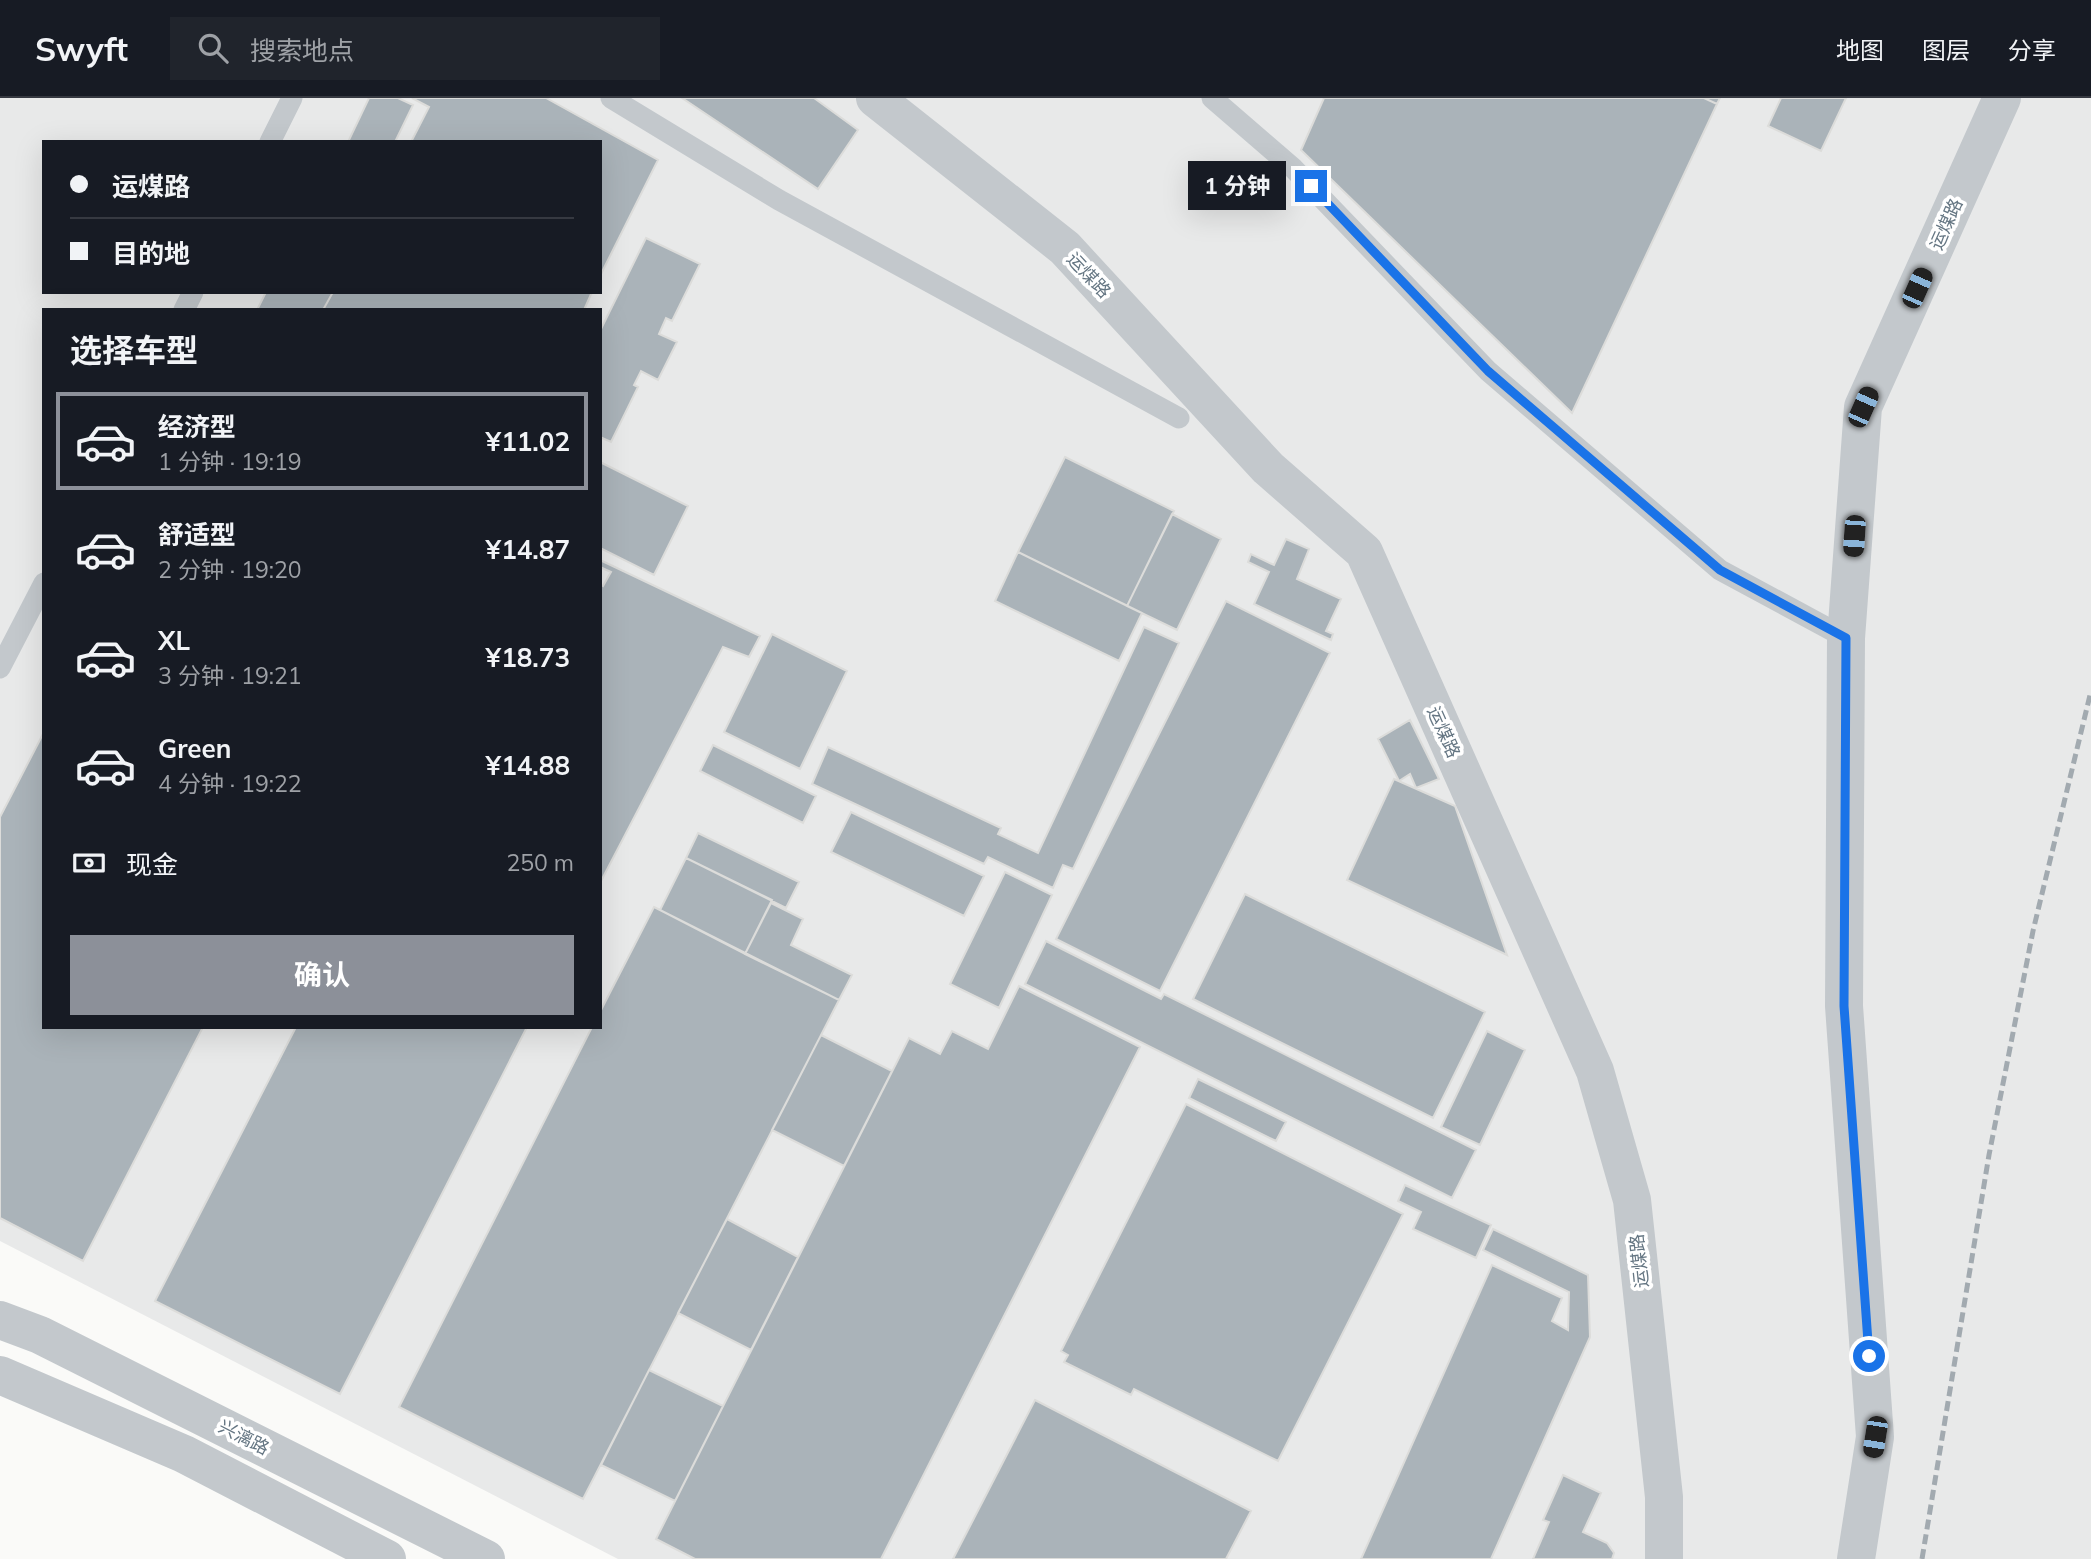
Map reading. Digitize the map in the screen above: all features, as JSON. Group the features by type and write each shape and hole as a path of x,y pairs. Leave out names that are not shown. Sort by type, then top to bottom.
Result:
{"street":[{"name":"运煤路","path":"875,98 1065,248 1268,468 1364,552 1595,1071 1632,1200 1664,1497 1664,1559"},
{"name":"运煤路","path":"1856,1559 1875,1437 1844,1006 1846,638 1863,407 2002,98"},
{"name":"兴漓路","path":"0,1320 40,1335 486,1559"},
{"path":"0,1375 184,1454 387,1559"}],"lane":[{"path":"271,140 292,98"},
{"path":"611,98 779,200 1179,418"},
{"path":"1212,98 1293,168 1488,371 1720,570 1846,638"},
{"path":"0,668 42,587"}],"shaded area":[{"path":"0,98 2091,98 2091,1559 618,1559 0,1241"}],"building":[{"path":"369,98 398,98 413,105 396,140 349,140"},
{"path":"412,98 546,98 658,160 602,272 602,140 412,140 429,107"},
{"path":"682,98 814,98 858,130 818,189"},
{"path":"1324,98 1704,98 1717,104 1572,413 1301,150"},
{"path":"1704,98 1720,98 1717,104"},
{"path":"1781,98 1846,98 1821,151 1768,126"},
{"path":"646,238 700,264 672,321 666,318 659,334 677,342 658,380 641,371 634,385 638,387 611,442 602,438 602,327"},
{"path":"265,294 332,294 324,308 258,308"},
{"path":"332,294 591,294 585,308 324,308"},
{"path":"1065,457 1174,511 1127,606 1018,552"},
{"path":"602,463 688,506 654,575 602,549"},
{"path":"1172,514 1221,539 1177,630 1127,606"},
{"path":"1286,539 1309,549 1297,579 1341,599 1326,631 1333,634 1331,640 1254,604 1269,572 1248,562 1251,554 1274,565"},
{"path":"1018,552 1142,613 1119,661 995,601"},
{"path":"602,561 760,636 749,657 723,647 602,879 602,585 611,572 602,568"},
{"path":"1226,601 1330,653 1160,991 1056,939"},
{"path":"1144,627 1179,643 1073,869 1063,865 1053,888 988,857 984,864 812,784 828,747 1001,828 998,834 1038,853"},
{"path":"772,634 847,671 800,769 724,732"},
{"path":"1410,720 1439,779 1416,788 1410,774 1399,781 1378,739"},
{"path":"42,736 42,1029 202,1029 83,1261 0,1218 0,817"},
{"path":"713,745 816,796 803,823 700,771"},
{"path":"1394,779 1455,806 1507,955 1347,880"},
{"path":"851,812 984,876 964,916 831,852"},
{"path":"698,833 799,882 786,908 686,858"},
{"path":"686,858 772,900 745,954 660,910"},
{"path":"1005,872 1052,895 999,1008 950,984"},
{"path":"1245,894 1485,1012 1433,1118 1193,999"},
{"path":"771,903 803,919 791,945 852,975 839,1000 745,954"},
{"path":"654,907 839,1000 583,1499 399,1407 591,1029 602,1029 602,1008"},
{"path":"1046,941 1161,999 1164,994 1476,1150 1452,1198 1025,984"},
{"path":"1019,986 1140,1047 881,1559 695,1559 656,1539 909,1038 940,1054 952,1031 988,1049"},
{"path":"295,1029 526,1029 340,1394 155,1301"},
{"path":"1487,1031 1525,1050 1480,1145 1441,1127"},
{"path":"821,1035 892,1071 844,1166 772,1130"},
{"path":"1198,1079 1286,1122 1276,1141 1189,1098"},
{"path":"1186,1104 1403,1214 1278,1461 1134,1389 1131,1395 1064,1362 1068,1355 1061,1351"},
{"path":"1405,1185 1491,1225 1476,1258 1413,1229 1421,1212 1398,1201"},
{"path":"727,1219 798,1257 751,1350 678,1313"},
{"path":"1493,1229 1588,1275 1590,1337 1491,1559 1361,1559 1492,1265 1562,1298 1552,1321 1568,1330 1569,1292 1483,1250"},
{"path":"649,1370 723,1406 675,1501 601,1465"},
{"path":"1035,1400 1251,1511 1226,1559 953,1559"},
{"path":"1563,1475 1601,1493 1583,1532 1607,1543 1614,1553 1612,1559 1533,1559 1549,1522 1543,1520"}],"railway":[{"path":"1922,1559 1989,1155 2033,931 2091,691"}],"route":[{"path":"1311,186 1488,371 1720,570 1846,638 1844,1006 1869,1356"}]}
